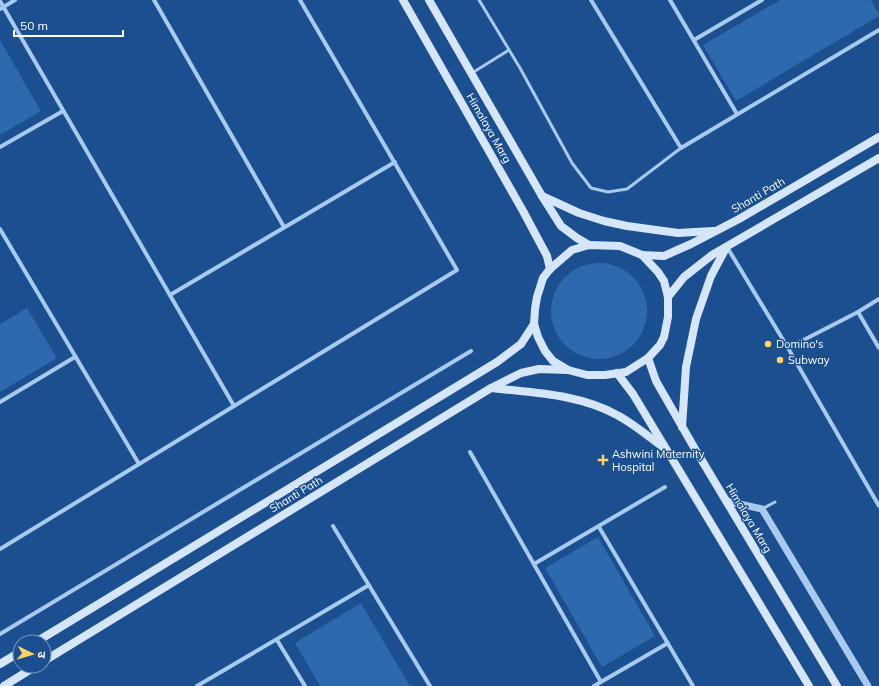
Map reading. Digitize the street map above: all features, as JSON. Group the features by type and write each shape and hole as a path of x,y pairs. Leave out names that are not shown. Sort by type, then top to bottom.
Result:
{"main road":[{"name":"Himalaya Marg","path":"403,0 523,211 547,256 550,269"},
{"name":"Himalaya Marg","path":"429,0 542,196 561,226 589,245"},
{"name":"Shanti Path","path":"642,255 664,256 716,231 879,137"},
{"path":"668,297 684,277 712,255 879,158"},
{"path":"542,196 579,213 627,226 678,234 716,231"},
{"path":"589,245 620,246 642,255 664,280 668,297 668,317 664,337 660,345 648,358 626,372 617,374 587,376 568,370 553,361 545,351 538,337 534,324 537,297 543,278 550,269 572,250 589,245"},
{"path":"682,427 686,367 696,319 711,276 727,247"},
{"path":"49,634 497,362 521,344 534,324"},
{"name":"Himalaya Marg","path":"648,358 656,381 682,427 837,686"},
{"name":"Shanti Path","path":"52,656 491,388 521,373 539,369 568,370"},
{"path":"617,374 633,394 809,686"},
{"path":"491,388 540,392 590,403 617,415 635,426 668,451"},
{"path":"0,664 12,657"},
{"path":"4,686 23,674"}],"street":[{"path":"2,8 15,0"},
{"path":"154,0 284,227"},
{"path":"0,549 457,270 300,0"},
{"path":"591,0 681,148 879,30"},
{"path":"670,0 737,114"},
{"path":"694,40 762,0"},
{"path":"0,1 2,8 64,111 234,406"},
{"path":"0,147 64,111"},
{"path":"170,295 395,162"},
{"path":"0,229 139,464"},
{"path":"727,247 788,348 879,506"},
{"path":"788,348 858,312 879,299"},
{"path":"858,312 879,348"},
{"path":"0,634 471,351"},
{"path":"0,402 76,357"},
{"path":"470,452 601,682"},
{"path":"534,564 665,487"},
{"path":"726,502 762,510 868,686"},
{"path":"333,526 430,686"},
{"path":"599,527 693,686"},
{"path":"197,686 369,585"},
{"path":"277,640 305,686"},
{"path":"594,686 668,643"}],"lane":[{"path":"479,0 572,162 591,188 608,192 627,189 681,148"},
{"path":"471,74 509,50"},
{"path":"762,510 775,502"}],"shaded area":[{"path":"780,0 871,0 879,16 736,101 703,45"},
{"path":"0,40 41,111 0,135"},
{"path":"599,263 617,267 626,271 633,277 639,284 643,293 647,311 643,329 639,338 633,345 626,351 617,355 599,359 581,355 572,351 565,345 559,338 555,329 551,311 555,293 559,284 565,277 572,271 581,267"},
{"path":"27,308 57,358 0,392 0,324"},
{"path":"598,537 655,636 602,667 545,568"},
{"path":"361,603 410,686 320,686 295,643"}],"place":[{"name":"Domino's","path":"768,344"},
{"name":"Subway","path":"780,360"},
{"name":"Ashwini Maternity Hospital","path":"603,460"}]}
